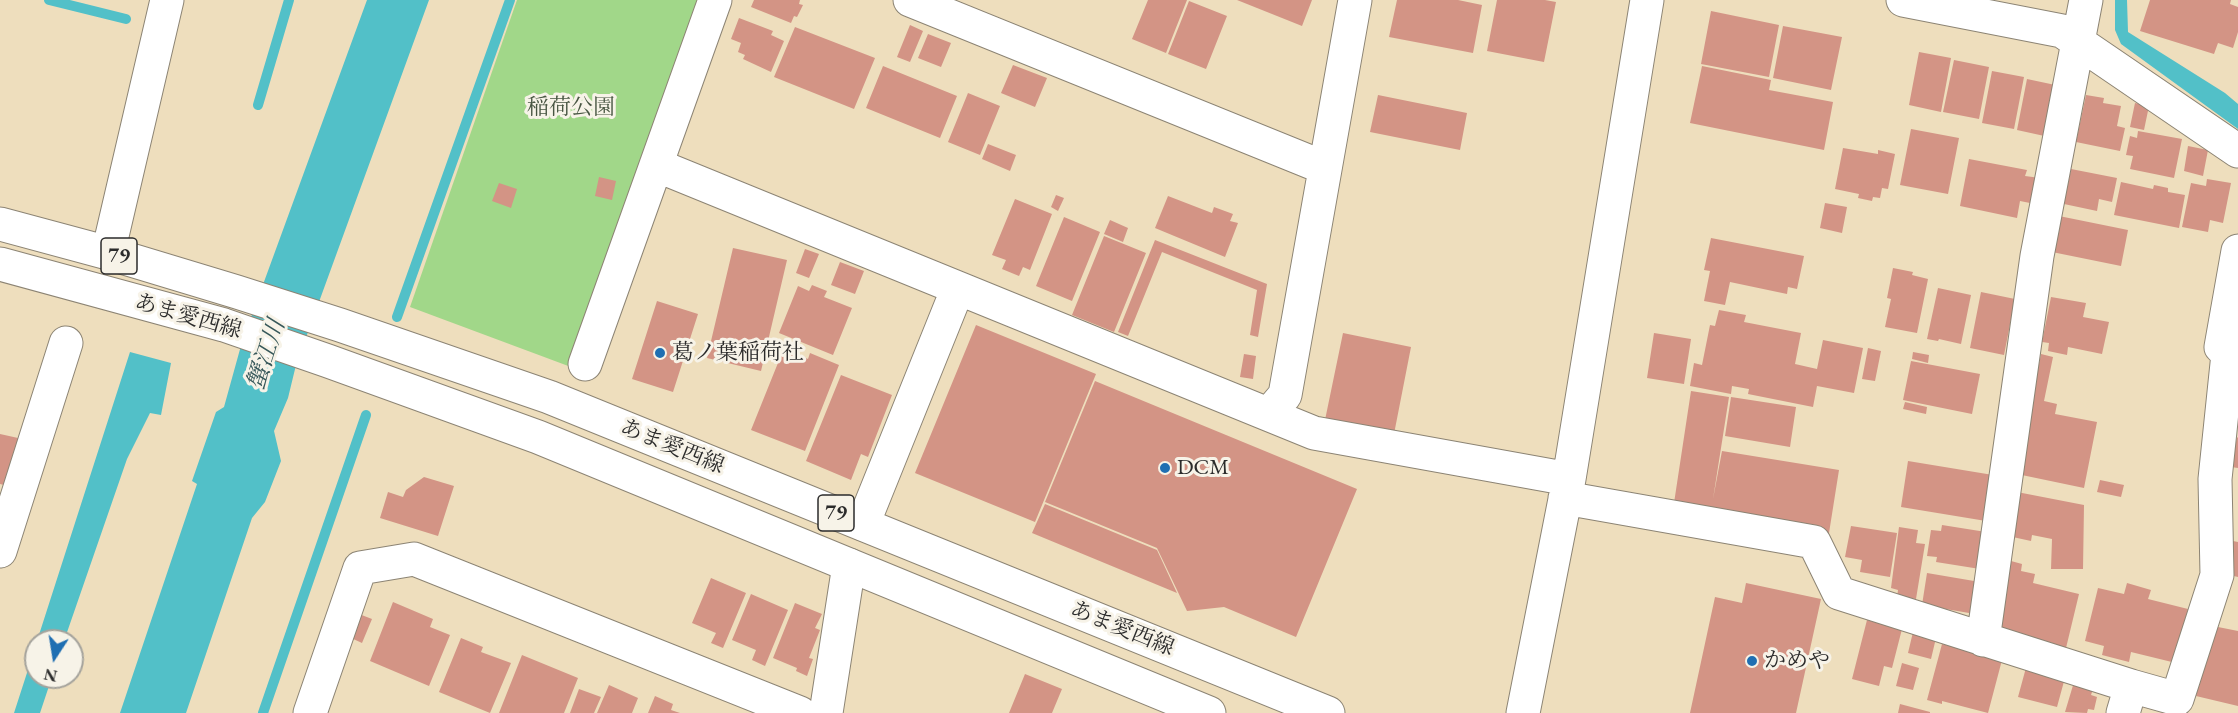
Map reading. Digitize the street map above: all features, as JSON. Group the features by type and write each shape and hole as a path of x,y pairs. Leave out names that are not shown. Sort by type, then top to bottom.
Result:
{"street":[{"path":"585,364 715,0"},
{"path":"910,0 1325,168"},
{"path":"1269,414 1285,395 1355,0"},
{"path":"1523,713 1567,489 1647,0"},
{"path":"1903,0 1941,4 2062,31 2079,40 2238,151"},
{"path":"1983,640 2037,256 2086,0"},
{"path":"108,253 162,1"},
{"path":"656,165 1314,433 1814,542 1839,593 1983,640 2127,700 2177,699 2217,575 2215,479 2228,354 2221,347 2238,251"},
{"name":"あま愛西線","path":"0,225 108,253 237,292 549,397 1328,713"},
{"name":"あま愛西線","path":"0,264 224,326 538,437 1209,713"},
{"path":"863,524 958,288"},
{"path":"0,551 6,510 66,343"},
{"path":"310,713 360,568 414,559 800,713"},
{"path":"826,713 849,565"}],"green space":[{"name":"稲荷公園","path":"517,0 701,0 571,367 410,307"}],"water":[{"name":"蟹江川","path":"367,0 429,0 296,365 288,398 274,431 281,461 265,502 252,518 186,713 120,713 197,484 192,481 216,412 224,407 242,342"},
{"path":"2115,0 2127,0 2128,32 2225,93 2238,104 2238,129 2121,44 2115,30"},
{"path":"130,352 171,363 161,415 150,413 127,459 68,629 41,629"},
{"path":"24,682 24,689 48,689 40,713 14,713"}],"building":[{"path":"754,0 800,0 799,4 803,5 791,23 751,7"},
{"path":"1148,0 1187,0 1166,53 1132,39"},
{"path":"1237,0 1312,0 1302,26"},
{"path":"1397,0 1458,0 1482,5 1473,53 1389,37"},
{"path":"1497,0 1556,2 1544,62 1487,51"},
{"path":"2150,0 2231,0 2230,4 2238,7 2238,32 2233,48 2218,43 2214,54 2140,31"},
{"path":"1189,1 1227,16 1206,69 1168,54"},
{"path":"1711,11 1779,25 1769,77 1701,64"},
{"path":"739,18 773,31 771,35 784,41 771,72 743,59 745,55 738,52 741,43 731,39"},
{"path":"910,25 923,31 910,62 897,57"},
{"path":"1783,26 1842,37 1831,90 1773,78"},
{"path":"795,27 875,58 854,109 774,77"},
{"path":"928,34 951,43 941,67 918,58"},
{"path":"1919,52 1951,58 1941,112 1909,105"},
{"path":"1954,60 1989,67 1979,119 1943,112"},
{"path":"1013,65 1047,78 1035,107 1001,93"},
{"path":"883,66 957,96 940,138 866,108"},
{"path":"1702,66 1771,80 1769,90 1833,102 1824,150 1690,123"},
{"path":"1992,71 2024,77 2014,129 1982,123"},
{"path":"2027,79 2060,86 2049,137 2017,130"},
{"path":"968,93 1000,106 980,155 948,142"},
{"path":"1378,95 1467,113 1460,150 1370,132"},
{"path":"2086,95 2104,98 2103,103 2121,106 2117,126 2125,128 2120,151 2076,142"},
{"path":"2135,103 2149,106 2144,130 2130,127"},
{"path":"1911,129 1959,138 1948,194 1900,185"},
{"path":"2138,131 2182,139 2174,178 2130,169 2133,156 2126,155 2130,136 2137,138"},
{"path":"988,144 1016,155 1010,171 982,159"},
{"path":"2188,146 2208,150 2203,176 2184,171"},
{"path":"1843,148 1878,154 1878,150 1895,154 1888,189 1882,188 1880,198 1873,197 1872,201 1858,198 1859,194 1835,189"},
{"path":"1969,159 2027,170 2025,176 2040,178 2035,204 2020,201 2017,218 1960,206"},
{"path":"2071,169 2117,178 2112,202 2099,199 2097,211 2064,204"},
{"path":"599,177 616,181 612,200 595,196"},
{"path":"2207,179 2231,183 2223,223 2210,220 2208,232 2182,227 2191,183 2206,186"},
{"path":"2121,182 2153,189 2154,185 2168,188 2168,192 2185,195 2179,228 2114,215"},
{"path":"499,183 517,189 511,208 492,201"},
{"path":"1056,195 1064,198 1058,211 1051,207"},
{"path":"1168,196 1212,213 1214,207 1233,214 1230,221 1238,223 1225,257 1155,228"},
{"path":"1015,199 1052,214 1030,270 1023,267 1019,276 1002,269 1006,260 992,255"},
{"path":"1825,203 1847,207 1842,233 1820,228"},
{"path":"2059,216 2128,230 2121,266 2052,252"},
{"path":"1064,217 1100,232 1072,301 1036,286"},
{"path":"1110,220 1128,228 1123,242 1104,234"},
{"path":"1104,236 1146,253 1114,332 1072,315"},
{"path":"1711,238 1804,256 1797,289 1788,287 1787,294 1730,282 1725,305 1704,301 1710,271 1704,270"},
{"path":"1155,240 1267,284 1258,337 1250,335 1257,290 1162,252 1128,336 1118,332"},
{"path":"733,248 787,260 761,371 707,358"},
{"path":"805,249 819,254 809,278 796,273"},
{"path":"840,262 864,271 855,294 831,285"},
{"path":"1893,268 1913,272 1912,275 1928,279 1917,333 1885,327 1891,299 1887,298"},
{"path":"812,285 827,291 824,297 852,308 833,355 779,333 798,286 809,291"},
{"path":"1938,288 1971,295 1961,344 1927,339"},
{"path":"1981,292 2015,299 2004,355 1970,348"},
{"path":"2051,297 2086,303 2083,317 2109,322 2102,354 2068,347 2067,355 2048,351 2049,343 2042,342"},
{"path":"657,301 698,314 673,392 632,379"},
{"path":"1719,310 1746,315 1744,322 1801,333 1795,364 1817,369 1823,340 1863,348 1854,393 1817,386 1813,407 1748,394 1749,389 1732,386 1731,394 1690,386 1694,363 1702,365 1710,325 1715,326"},
{"path":"976,325 1096,374 1035,522 915,473"},
{"path":"1343,333 1411,347 1394,434 1325,420"},
{"path":"1654,333 1691,339 1684,384 1647,378"},
{"path":"784,348 808,359 810,353 839,365 805,451 751,430"},
{"path":"1868,348 1881,351 1875,381 1862,379"},
{"path":"1913,352 1929,355 1928,363 1912,359"},
{"path":"1244,354 1256,356 1253,379 1240,377"},
{"path":"2041,354 2053,357 2044,401 2057,404 2055,414 2097,422 2084,488 2017,474"},
{"path":"1911,361 1980,374 1972,414 1903,400"},
{"path":"841,375 892,395 868,457 861,454 851,480 806,461"},
{"path":"1095,381 1357,489 1296,637 1224,607 1187,611 1157,548 1045,502"},
{"path":"1691,391 1729,397 1713,499 1722,451 1839,470 1829,533 1711,513 1674,503"},
{"path":"1731,397 1796,407 1790,447 1725,436"},
{"path":"1905,402 1927,407 1926,414 1903,409"},
{"path":"0,434 18,438 8,486 0,484"},
{"path":"2238,438 2238,468 2231,467"},
{"path":"1908,461 1993,475 1986,521 1901,507"},
{"path":"424,477 454,486 438,536 380,518 388,492 403,497 406,490"},
{"path":"2100,480 2124,485 2121,497 2097,492"},
{"path":"2017,492 2084,505 2083,569 2051,569 2052,539 2032,535 2031,541 2008,536"},
{"path":"1045,504 1157,550 1177,593 1032,533"},
{"path":"1942,525 1986,532 1980,569 1936,562 1937,557 1927,556 1931,530 1941,531"},
{"path":"1851,526 1897,533 1890,577 1860,572 1862,560 1845,557"},
{"path":"1899,527 1918,530 1916,543 1925,544 1916,599 1897,597 1898,590 1891,588"},
{"path":"2233,541 2238,542 2238,577 2225,574"},
{"path":"2011,561 2022,564 2021,571 2035,574 2033,583 2079,594 2066,648 1995,631"},
{"path":"1927,573 1980,582 1975,614 1922,605"},
{"path":"711,578 746,593 723,648 711,643 716,633 692,623"},
{"path":"1746,583 1821,599 1796,713 1690,713 1715,597 1742,603"},
{"path":"2127,583 2151,590 2148,599 2188,609 2176,663 2131,652 2129,662 2102,655 2104,646 2085,641 2098,588 2124,594"},
{"path":"751,594 788,610 765,666 752,660 756,650 732,640"},
{"path":"393,602 433,619 430,627 450,635 429,686 370,661"},
{"path":"795,603 822,614 815,628 820,630 809,658 813,659 807,676 796,671 797,668 773,658"},
{"path":"359,614 372,619 362,643 349,637"},
{"path":"1867,620 1902,629 1892,668 1884,666 1879,686 1852,679"},
{"path":"2213,626 2238,631 2238,706 2196,696"},
{"path":"1913,632 1936,638 1931,659 1908,653"},
{"path":"461,638 483,647 481,652 511,663 490,713 439,692"},
{"path":"1942,644 2002,660 1988,713 1942,701 1942,704 1927,700"},
{"path":"522,655 578,678 564,713 499,713"},
{"path":"1902,663 1919,668 1913,690 1896,686"},
{"path":"2027,664 2066,674 2057,707 2018,697"},
{"path":"1025,674 1062,689 1052,713 1009,713"},
{"path":"2074,682 2094,686 2091,695 2097,697 2094,710 2088,709 2087,713 2065,712"},
{"path":"609,685 638,698 632,713 597,713"},
{"path":"579,689 601,697 594,713 570,713"},
{"path":"655,696 673,704 671,710 680,713 648,713"},
{"path":"1900,704 1930,712 1930,713 1898,713"}],"waterway":[{"path":"49,0 126,19"},
{"path":"258,105 289,0"},
{"path":"397,317 510,0"},
{"path":"263,713 366,415"}],"place":[{"name":"葛ノ葉稲荷社","path":"660,353"},
{"name":"DCM","path":"1165,468"},
{"name":"かめや","path":"1752,661"}]}
